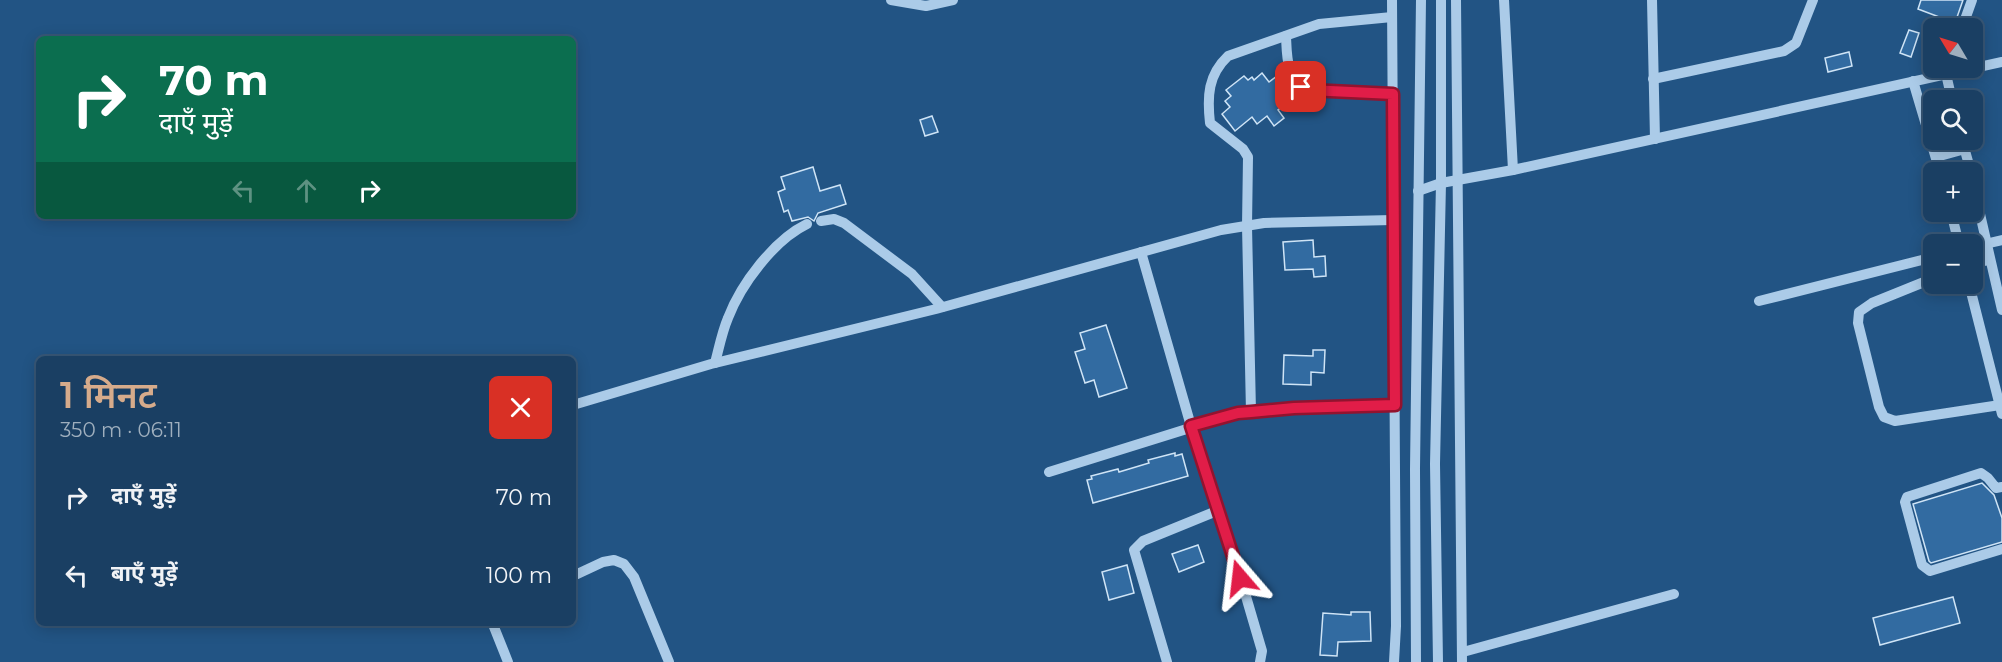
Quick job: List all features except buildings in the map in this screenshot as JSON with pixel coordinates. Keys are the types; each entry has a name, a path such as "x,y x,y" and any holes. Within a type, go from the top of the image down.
{"street":[{"path":"891,0 926,6 953,0"},
{"path":"1392,0 1394,662"},
{"path":"1416,662 1415,469 1421,0"},
{"path":"1438,662 1435,464 1441,183 1441,0"},
{"path":"1456,0 1462,657 1674,594"},
{"path":"1504,0 1513,170"},
{"path":"1652,0 1655,139"},
{"path":"1653,79 1784,51 1796,43 1813,0"},
{"path":"1966,18 1972,0"},
{"path":"1251,412 1246,226 1248,157 1243,149 1210,123 1208,102 1212,78 1218,66 1228,56 1319,24 1392,17"},
{"path":"1286,36 1287,62 1292,78 1301,87 1309,90 1393,94"},
{"path":"1983,65 2002,62"},
{"path":"1418,192 1441,183 1513,170 1923,78"},
{"path":"1913,81 1937,162"},
{"path":"1935,157 1951,150"},
{"path":"821,221 834,219 844,224 912,274 942,307"},
{"path":"576,404 715,363 942,307 1221,230 1264,223 1393,220"},
{"path":"1981,222 2002,310"},
{"path":"715,363 728,318 753,273 779,243 796,229 807,224"},
{"path":"1983,245 2002,240"},
{"path":"1141,252 1191,426 1262,651 1260,662"},
{"path":"1759,301 1923,260"},
{"path":"1983,261 1989,260"},
{"path":"1923,282 1872,303 1859,312 1858,323 1879,407 1884,417 1895,421 2001,409 1972,294"},
{"path":"1049,472 1238,413 1294,408 1395,405"},
{"path":"2002,487 1996,488 1981,473 1907,497 1905,502 1922,565 1930,571 2002,549"},
{"path":"1167,662 1134,550 1143,541 1219,510"},
{"path":"576,575 603,562 614,560 624,564 634,577 665,661"},
{"path":"494,626 508,662"}],"route":[{"path":"1240,578 1191,426 1238,413 1294,408 1395,405 1393,94 1309,90 1301,87"}]}
